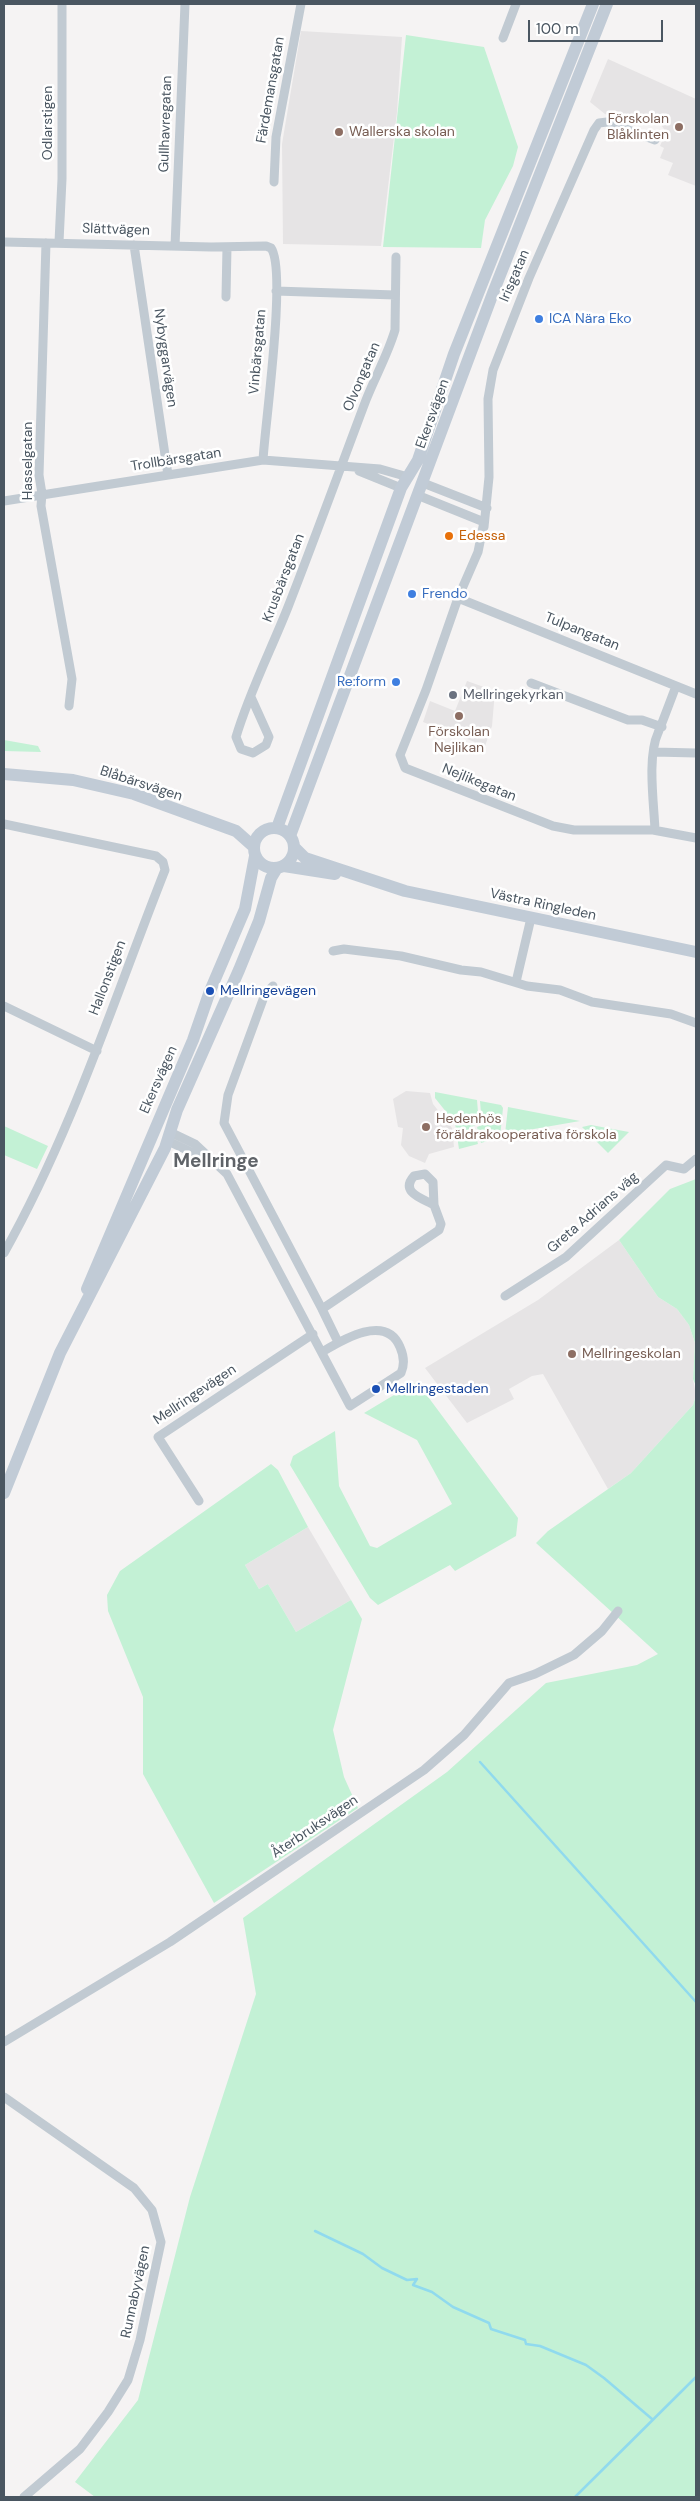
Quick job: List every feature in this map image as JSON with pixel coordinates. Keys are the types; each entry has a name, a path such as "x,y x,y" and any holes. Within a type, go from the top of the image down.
{"main road":[{"name":"Ekersvägen","path":"272,829 401,488 418,460 454,354 592,4"},
{"name":"Ekersvägen","path":"292,842 417,495 493,293 607,4"},
{"path":"408,477 422,483"},
{"path":"401,488 417,495"},
{"name":"Blåbärsvägen","path":"4,774 73,780 101,785 134,794 236,831 272,829"},
{"path":"272,829 292,842 293,856 280,867 266,868 254,852 257,836 272,829"},
{"name":"Blåbärsvägen","path":"236,831 254,852"},
{"name":"Västra Ringleden","path":"292,842 305,858 334,871 385,885 530,918 696,952"},
{"name":"Ekersvägen","path":"79,1312 93,1269 193,1040 210,991 245,909 254,852"},
{"name":"Ekersvägen","path":"4,1493 60,1353 79,1312 101,1275 130,1214 156,1169 187,1085 259,921 271,878 280,867"},
{"name":"Västra Ringleden","path":"280,867 334,871"},
{"path":"154,1129 169,1136"}],"street":[{"name":"Odlarstigen","path":"59,242 62,179 62,4"},
{"name":"Gullhavregatan","path":"175,246 185,4"},
{"name":"Färdemansgatan","path":"274,182 276,137 301,4"},
{"path":"503,38 516,4"},
{"name":"Irisgatan","path":"486,514 489,477 487,413 493,370 529,278 594,130 604,121 655,140"},
{"name":"Slättvägen","path":"4,242 227,247 266,246 271,248"},
{"name":"Hasselgatan","path":"46,243 40,475 41,506 72,679 68,706"},
{"name":"Nybyggarvägen","path":"134,245 168,475"},
{"path":"226,297 227,247"},
{"name":"Vinbärsgatan","path":"263,460 276,322 276,261 271,248"},
{"name":"Olvongatan","path":"341,468 369,392 395,330 396,257"},
{"path":"276,292 395,295"},
{"name":"Trollbärsgatan","path":"4,501 263,460 354,469 380,469 408,477"},
{"name":"Krusbärsgatan","path":"251,697 269,737 266,745 253,753 241,749 236,738 251,697 341,468"},
{"name":"Trollbärsgatan","path":"354,469 401,488"},
{"path":"422,483 486,514"},
{"path":"417,495 486,514"},
{"name":"Nejlikegatan","path":"486,514 482,540 458,598 426,690 400,754 405,768 553,826 574,830 655,830 696,838"},
{"name":"Tulpangatan","path":"458,598 696,694"},
{"path":"531,683 628,720 642,720 662,727"},
{"path":"655,830 652,777 654,752 657,734 662,727 676,686"},
{"path":"654,752 696,753"},
{"name":"Hallonstigen","path":"4,824 156,856 163,862 165,870 117,992 97,1051 60,1140 4,1253"},
{"path":"516,982 530,918"},
{"path":"333,951 344,948 401,956 461,970 481,972 527,986 560,990 607,1006 671,1014 696,1023"},
{"path":"273,986 265,994 228,1095 224,1123 338,1342"},
{"path":"4,1006 97,1051"},
{"path":"169,1136 195,1144 228,1174 350,1406 400,1372 404,1366 403,1353 398,1342 388,1334 360,1332 322,1352"},
{"name":"Greta Adrians väg","path":"505,1296 566,1257 666,1165 684,1169 696,1159"},
{"path":"322,1309 439,1230 441,1224 440,1216 434,1205"},
{"name":"Mellringevägen","path":"199,1502 158,1437 313,1334"},
{"name":"Återbruksvägen","path":"4,2042 170,1942 424,1770 464,1735 509,1683 535,1674 574,1654 602,1631 618,1611"},
{"name":"Runnabyvägen","path":"4,2096 134,2188 152,2210 161,2242 138,2347 124,2387 80,2449 24,2497"}],"shaded area":[{"name":"Wallerska skolan","path":"301,31 402,37 397,112 381,246 283,244 282,144"},
{"name":"Förskolan Blåklinten","path":"608,59 696,99 696,186 668,175 673,163 660,158 664,148 660,146 666,132 658,120 649,114 625,122 605,114 590,102"},
{"name":"Förskolan Nejlikan","path":"467,681 495,691 492,726 485,746 423,722 430,701 455,711"},
{"name":"Hedenhös föräldrakooperativa förskola","path":"406,1091 430,1093 433,1104 452,1128 454,1147 429,1154 425,1163 409,1156 401,1145 403,1128 398,1127 393,1099"},
{"name":"Mellringeskolan","path":"619,1240 658,1297 677,1309 689,1325 695,1343 693,1379 696,1395 693,1405 631,1473 608,1489 543,1374 532,1376 509,1389 514,1399 467,1423 425,1368 538,1300"},
{"path":"308,1527 351,1600 296,1632 268,1584 259,1589 245,1565"}],"green space":[{"path":"406,35 484,47 518,147 513,166 485,220 481,248 383,247"},
{"path":"4,740 38,746 41,752 4,751"},
{"path":"435,1092 477,1100 479,1124 473,1126 478,1144 459,1149 455,1123 435,1098"},
{"path":"480,1101 501,1105 503,1108 500,1137 481,1143 477,1127 482,1125"},
{"path":"508,1107 580,1121 505,1134"},
{"path":"591,1125 629,1132 608,1153 582,1127"},
{"path":"4,1126 48,1146 37,1169 4,1155"},
{"path":"696,1179 696,1386 693,1379 695,1343 689,1325 677,1309 658,1297 619,1240 670,1189"},
{"path":"414,1383 420,1386 518,1518 516,1536 455,1571 450,1565 378,1605 370,1598 290,1465 293,1456 335,1431 339,1486 370,1546 377,1548 452,1504 417,1440 364,1413"},
{"path":"696,1395 696,2497 95,2497 75,2482 138,2400 190,2197 256,1994 243,1918 447,1772 546,1683 637,1665 658,1654 536,1543 548,1531 631,1473 693,1405"},
{"path":"271,1464 278,1470 308,1527 245,1565 259,1589 268,1584 296,1632 351,1600 362,1619 333,1730 344,1777 358,1808 214,1903 143,1774 143,1697 108,1611 107,1595 120,1571"}],"waterway":[{"path":"480,1762 696,2002"},
{"path":"315,2231 363,2254 382,2268 407,2280 417,2279 413,2285 432,2292 453,2307 489,2323 491,2329 525,2340 526,2344 540,2346 586,2365 652,2419"},
{"path":"575,2497 696,2377"}],"place":[{"name":"Förskolan Blåklinten","path":"679,127"},
{"name":"Wallerska skolan","path":"339,132"},
{"name":"ICA Nära Eko","path":"539,319"},
{"name":"Edessa","path":"449,536"},
{"name":"Frendo","path":"412,594"},
{"name":"Re:form","path":"396,682"},
{"name":"Mellringekyrkan","path":"453,695"},
{"name":"Förskolan Nejlikan","path":"459,716"},
{"name":"Mellringevägen","path":"210,991"},
{"name":"Hedenhös föräldrakooperativa förskola","path":"426,1127"},
{"name":"Mellringeskolan","path":"572,1354"},
{"name":"Mellringestaden","path":"376,1389"}],"district":[{"name":"Mellringe","path":"216,1162"}]}
